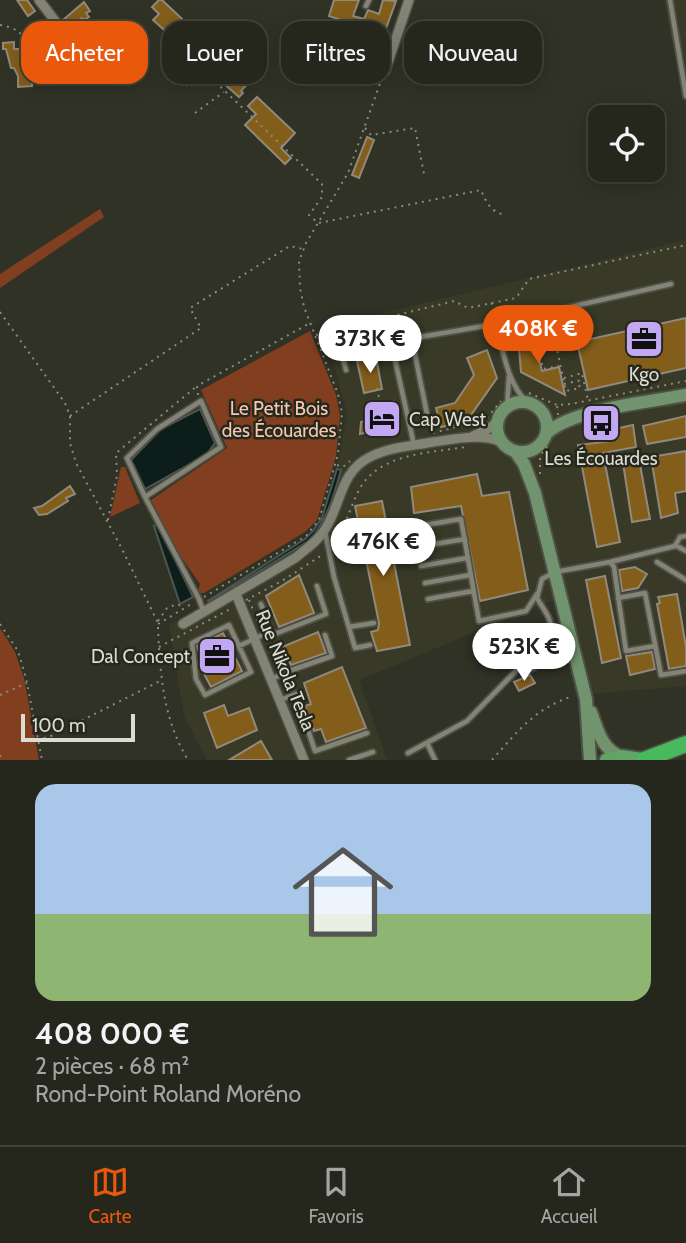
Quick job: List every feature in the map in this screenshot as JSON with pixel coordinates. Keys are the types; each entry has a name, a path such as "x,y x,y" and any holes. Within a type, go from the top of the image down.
{"highway":[{"path":"643,760 686,744"}],"main road":[{"path":"516,451 527,452 537,447 564,422 585,415 686,395"},
{"path":"550,435 543,413 536,406 523,398 517,402 508,401 498,421 499,436 502,442 516,451 535,493 585,696 590,760"},
{"path":"543,413 585,415"},
{"path":"535,493 537,447"},
{"path":"585,696 606,746 615,758 643,760"}],"street":[{"path":"39,0 55,21"},
{"path":"390,53 408,0"},
{"path":"470,441 498,421"},
{"path":"183,624 295,558 312,545 325,530 345,482 358,464 414,441 493,439 502,442"},
{"name":"Rue Nikola Tesla","path":"236,594 304,760"}],"lane":[{"path":"366,6 369,0"},
{"path":"670,0 686,96"},
{"path":"346,370 341,352 496,324 671,284"},
{"path":"496,324 509,372 523,398"},
{"path":"412,340 429,424"},
{"path":"391,342 414,441"},
{"path":"508,401 509,372"},
{"path":"145,497 221,447 201,401 157,429 127,458 145,497 202,598 203,610"},
{"path":"413,527 461,519 479,621 526,611 537,594 542,579 555,572 663,549 676,545 680,537 686,536"},
{"path":"325,530 340,604 355,648 370,645"},
{"path":"417,547 465,539"},
{"path":"676,545 686,551"},
{"path":"421,566 467,558"},
{"path":"610,562 614,567 626,651 655,646"},
{"path":"657,562 686,580"},
{"path":"425,583 470,575"},
{"path":"261,604 272,635 326,614 317,586"},
{"path":"428,599 474,591"},
{"path":"618,597 645,593 661,676 686,671"},
{"path":"408,753 467,721 539,647 551,632 548,615 539,603 537,594"},
{"path":"349,627 374,623"},
{"path":"229,625 239,646 251,672 205,695 196,680 192,643 229,625"},
{"path":"239,646 271,631"},
{"path":"271,679 332,656 325,635"},
{"path":"518,668 527,671 534,668 539,647"},
{"path":"518,668 516,659 520,652 539,647"},
{"path":"277,652 286,673"},
{"path":"280,700 296,694 315,751 367,733"},
{"path":"427,743 435,760"},
{"path":"348,760 373,752"}],"path":[{"path":"0,25 21,32"},
{"path":"186,86 202,69 322,184 322,197 309,215 318,223"},
{"path":"158,624 306,536 319,520 335,464 342,414 338,394 304,307 299,261 348,173 379,84"},
{"path":"195,113 225,91"},
{"path":"364,128 371,135 415,128 424,174"},
{"path":"318,223 481,190 487,205 499,214 506,215"},
{"path":"316,335 454,300 468,308 516,298 529,279 686,245"},
{"path":"70,416 201,328 190,308 290,246 304,249"},
{"path":"491,303 498,310 505,309 509,321"},
{"path":"0,312 65,403 70,416 70,443 76,463 158,624"},
{"path":"549,312 566,391 580,388 578,382"},
{"path":"531,316 543,369 560,366"},
{"path":"107,521 117,475 116,453 197,386 311,323"},
{"path":"535,335 553,332"},
{"path":"563,379 582,373 588,401"},
{"path":"564,384 583,380"},
{"path":"197,386 198,402"},
{"path":"377,388 380,403"},
{"path":"523,398 536,395 557,405"},
{"path":"364,411 363,406 403,399"},
{"path":"414,441 484,420 499,402 508,401"},
{"path":"540,480 537,462 550,435"},
{"path":"159,647 282,581 322,555 337,538 364,481 378,470 406,455 470,441"},
{"path":"335,464 343,467 350,460"},
{"path":"184,608 177,604 167,608 158,624 161,681 171,727 188,760"},
{"path":"0,624 18,651 42,760"},
{"path":"37,740 49,737 161,681"},
{"path":"0,695 27,683"},
{"path":"492,760 526,723 551,703 585,696"},
{"path":"0,755 1,760"}],"shaded area":[{"path":"664,0 686,0 686,111"},
{"path":"686,240 686,686 576,695 553,600 359,680 387,760 207,760 184,716 169,625 309,551 323,537 323,519 347,414 336,372 317,329"}],"green space":[{"path":"100,209 104,217 0,288 0,274"},
{"name":"Le Petit Bois des Écouardes","path":"310,331 336,395 340,415 336,456 317,520 305,532 204,593 197,593 200,584 179,554 151,500 227,448 201,390"},
{"path":"121,467 125,467 140,503 110,517"},
{"path":"0,628 15,652 24,678 39,760 0,760"}],"water":[{"path":"200,409 215,443 206,455 145,489 131,460 161,429"},
{"path":"337,469 341,470 329,507 310,540 209,602 313,531 322,518"},
{"path":"158,524 193,597 180,604 154,526"},
{"path":"532,625 534,637 510,641 502,652 494,648 502,630"}],"building":[{"path":"17,0 27,0 35,11 28,16"},
{"path":"162,0 184,21 162,21 162,28 153,20 159,14 152,7"},
{"path":"334,0 359,0 353,16 364,19 368,10 379,14 383,0 396,1 389,21 341,21 329,16"},
{"path":"84,2 90,11 86,13 89,17 84,20 63,20"},
{"path":"14,42 14,49 20,49 21,84 32,86 18,87 18,76 14,68 11,68 3,43"},
{"path":"224,84 247,84 239,97"},
{"path":"257,97 295,133 281,148 291,158 285,164 245,125 256,114 248,106"},
{"path":"367,137 374,140 359,178 352,175"},
{"path":"686,318 686,368 588,390 577,342"},
{"path":"533,334 542,371 559,367 565,395 521,372 518,337"},
{"path":"487,350 497,378 466,422 441,427 436,408 455,403 474,375 467,358"},
{"name":"Cap West","path":"376,357 382,389 364,393 357,361"},
{"name":"Cap West","path":"396,406 399,424 360,434 361,422 365,421 364,412"},
{"path":"686,416 686,437 647,444 643,426"},
{"path":"633,425 636,447 603,453 620,542 597,547 578,445 612,441 610,430"},
{"path":"686,451 686,491 675,493 678,513 661,518 651,457"},
{"path":"639,459 650,519 632,522 623,463"},
{"path":"477,474 482,496 509,492 528,590 480,601 461,506 414,513 411,487"},
{"path":"70,486 75,494 66,498 68,501 47,514 39,515 34,508 42,506"},
{"path":"382,501 410,645 377,651 371,632 378,630 379,623 355,506"},
{"path":"635,567 647,574 638,588 622,591 619,570"},
{"path":"299,575 314,613 279,627 266,596"},
{"path":"605,576 621,658 602,663 586,580"},
{"path":"677,594 686,647 686,666 669,669 657,604 660,603 658,597"},
{"path":"318,632 326,653 291,665 282,647"},
{"name":"Dal Concept","path":"223,633 242,671 211,687 202,670 204,667 197,646"},
{"path":"652,652 655,669 630,675 626,656"},
{"path":"342,667 366,728 326,742 321,729 314,731 311,723 305,706 311,704 304,683"},
{"path":"530,675 535,683 519,691 514,682"},
{"path":"224,705 228,716 249,708 257,730 217,748 204,713"},
{"path":"261,741 272,760 229,760"}],"place":[{"name":"Kgo","path":"644,339"},
{"name":"Cap West","path":"382,419"},
{"name":"Les Écouardes","path":"601,423"},
{"name":"Dal Concept","path":"217,656"}]}
